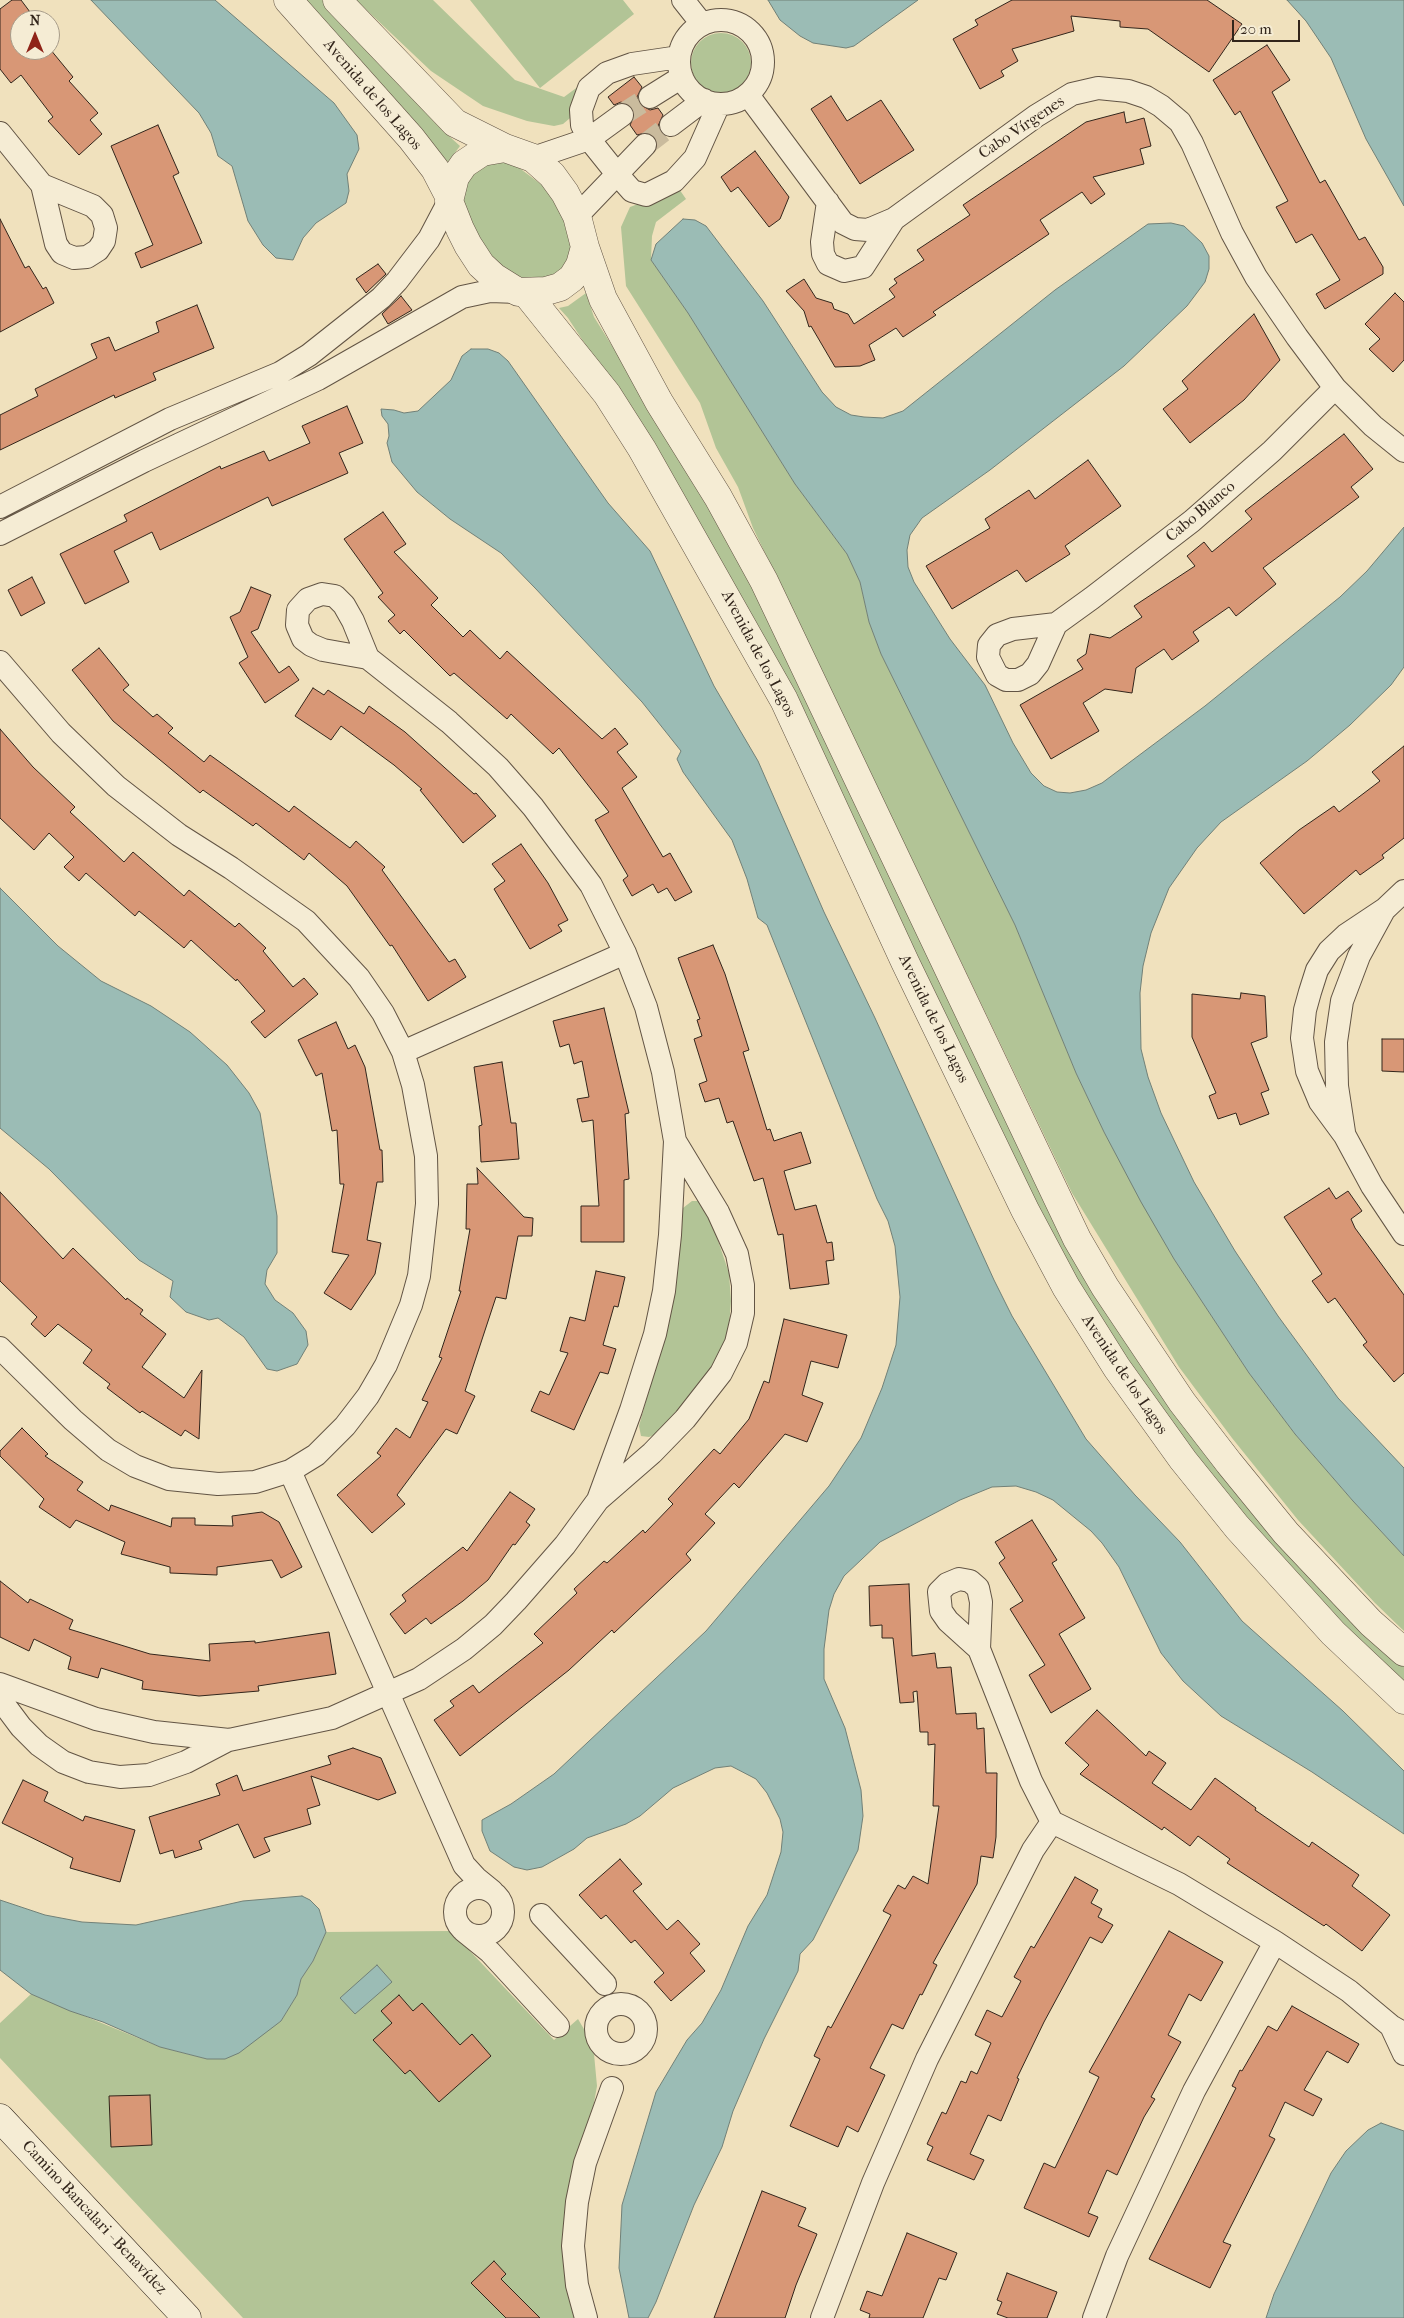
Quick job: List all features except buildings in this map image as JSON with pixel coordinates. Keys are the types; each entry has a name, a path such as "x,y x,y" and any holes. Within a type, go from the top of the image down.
{"street":[{"name":"Avenida de los Lagos","path":"288,0 411,138 434,169 449,198"},
{"path":"0,534 144,460 318,379 462,298 490,292 522,293 560,287 572,278 580,265 585,247 577,216 565,193 552,176 533,158 505,148 455,123 337,0"},
{"path":"683,0 702,24"},
{"path":"671,125 711,102 739,100 748,95 757,85 762,72 763,58 760,45 753,34 742,25 729,20 715,20 702,24 691,32 683,44 680,67 694,94 711,102"},
{"path":"680,67 632,64 608,73 589,88 581,110 582,125 589,139 632,191 646,195 674,181 695,158 711,102"},
{"path":"650,97 680,67"},
{"name":"Cabo Vírgenes","path":"748,95 843,223 856,229 868,230 894,219 1036,116 1072,94 1098,88 1128,91 1146,97 1162,106 1180,122 1192,143 1232,233 1256,277 1335,388 1373,426 1404,451"},
{"path":"533,158 589,139 622,115"},
{"path":"0,133 42,185"},
{"path":"577,216 645,145"},
{"path":"0,507 170,419 280,373 309,355 381,298 397,281 429,240 449,198 455,177 464,164 482,152 505,148"},
{"path":"449,198 468,245 481,265 494,277 522,293"},
{"path":"828,202 822,242 823,254 828,264 844,271 863,267 894,219"},
{"name":"Avenida de los Lagos","path":"585,247 603,298 659,402 718,497 764,581 1076,1239 1182,1402 1229,1463 1286,1533 1371,1623 1404,1652"},
{"name":"Avenida de los Lagos","path":"522,293 606,394 637,442 688,527 784,700 914,980 1025,1210 1066,1286 1117,1368 1182,1460 1237,1527 1333,1632 1404,1700"},
{"name":"Cabo Blanco","path":"1056,624 1192,521 1272,451 1335,388"},
{"path":"368,658 449,722 498,766 556,837 591,885 625,953 646,1007 663,1072 675,1141 670,1235 664,1291 655,1334 631,1410 598,1500"},
{"path":"0,662 61,733 116,786 172,830 232,868 306,921 359,978 383,1013 403,1052 415,1093 426,1156 427,1204 423,1249 411,1305 386,1365 368,1396 345,1426 316,1455 290,1471 255,1482 218,1484 168,1479 135,1466 108,1450 73,1420 0,1348"},
{"path":"1404,892 1385,909 1346,935 1329,951 1317,970 1305,1010 1302,1038 1308,1071 1320,1102 1345,1136 1372,1186 1404,1234"},
{"path":"1345,1136 1337,1086 1336,1042 1342,1001 1359,956 1385,909"},
{"path":"403,1052 625,953"},
{"path":"0,1699 21,1727 39,1745 63,1762 88,1772 120,1776 149,1775 186,1762 229,1740 332,1718 388,1695 419,1679 464,1649 493,1625 565,1545 598,1500 652,1453 697,1404 721,1372 736,1343 743,1313 743,1285 737,1254 718,1212 675,1141"},
{"path":"290,1471 464,1865 492,1891 502,1904 502,1920 490,1942"},
{"path":"979,1649 1031,1781 1052,1822 1178,1884 1275,1942 1349,1991 1397,2029 1404,2054"},
{"path":"0,1684 96,1719 154,1732 229,1740"},
{"path":"822,2318 874,2183 927,2059 1033,1850 1052,1822"},
{"path":"460,1856 461,1873 455,1918 464,1931 490,1942 558,2026"},
{"path":"456,1903 459,1897 471,1888 486,1888 492,1891"},
{"path":"541,1915 605,1984 624,1996 637,2009 646,2022 646,2038 618,2075 612,2088 586,2163 577,2202 573,2246 577,2284 586,2318"},
{"path":"1094,2318 1117,2256 1194,2091 1275,1942"},
{"path":"604,2012 608,1992 605,1984"},
{"path":"612,2088 608,2062 596,2032 596,2025 609,2007 623,2004 637,2009"},
{"path":"602,2047 615,2054 622,2055 636,2050 642,2045"},
{"name":"Camino Bancalari - Benavídez","path":"0,2118 187,2318"}],"green space":[{"path":"303,0 322,0 438,126 460,146 448,162"},
{"path":"356,0 433,0 515,80 564,97 579,86 576,113 563,124 554,126 527,121 483,106 431,71"},
{"path":"470,0 623,0 634,14 540,88"},
{"path":"715,33 727,33 738,38 746,46 751,57 749,75 738,88 727,93 715,93 704,88 696,80 691,69 691,57 696,46 704,38"},
{"path":"506,161 518,167 542,185 555,200 572,239 567,269 533,285 506,271 481,247 463,204 465,181 487,163"},
{"path":"677,186 686,199 656,222 652,236 651,260 688,313 795,484 847,554 860,582 869,622 881,654 1015,925 1076,1073 1104,1132 1174,1259 1249,1373 1295,1434 1404,1556 1404,1631 1375,1603 1298,1520 1232,1438 1179,1367 1072,1193 753,528 738,487 716,448 700,403 626,286 621,227 630,207"},
{"path":"586,293 594,317 666,432 760,597 1046,1200 1344,1611 1404,1666 1404,1684 1336,1621 1262,1540 1174,1429 1128,1364 1079,1285 1036,1205 648,440 568,318 559,308 568,306"},
{"path":"692,1201 701,1201 708,1211 729,1273 731,1301 729,1327 722,1353 662,1432 649,1437 641,1436 639,1426 670,1316 683,1208"},
{"path":"451,1931 554,2040 578,2019 588,2036 594,2054 597,2086 592,2114 578,2318 243,2318 0,2058 0,2023 31,1994 160,2047 207,2059 225,2059 281,2021 297,1995 301,1979 313,1961 326,1932"}],"water":[{"path":"91,0 215,0 334,103 357,135 359,149 347,174 349,191 346,203 316,223 303,238 293,260 276,258 263,245 248,221 232,166 218,156 211,133 199,113"},
{"path":"768,0 918,0 854,46 846,48 813,43 800,36 780,20"},
{"path":"1287,0 1404,0 1404,206 1366,139 1331,58 1306,21"},
{"path":"683,219 695,220 706,226 763,301 822,392 836,407 851,415 883,418 903,411 1055,290 1148,224 1171,223 1184,226 1202,243 1209,256 1209,269 1205,282 1187,306 1124,366 990,470 922,518 910,535 907,550 908,567 914,582 950,639 985,685 1013,743 1031,773 1044,786 1057,792 1070,793 1086,790 1102,783 1205,706 1340,597 1367,571 1404,527 1404,667 1391,685 1350,725 1307,761 1221,822 1197,848 1169,888 1151,933 1143,966 1140,993 1141,1049 1148,1077 1161,1113 1194,1182 1235,1251 1278,1316 1338,1398 1404,1468 1404,1556 1295,1434 1249,1373 1174,1259 1141,1202 1104,1132 1076,1073 1015,925 881,654 869,622 860,582 847,554 795,484 688,313 651,260 656,244"},
{"path":"471,349 488,349 499,353 508,361 608,503 650,551 714,686 758,761 824,912 875,1018 994,1280 1012,1316 1086,1439 1135,1495 1180,1542 1242,1621 1343,1711 1404,1771 1404,1834 1312,1772 1221,1716 1183,1681 1161,1653 1119,1567 1102,1543 1091,1531 1053,1500 1036,1492 1016,1486 992,1487 960,1500 880,1542 844,1576 834,1594 829,1610 824,1649 824,1679 845,1728 861,1790 863,1816 858,1850 813,1940 800,1954 798,1971 764,2039 733,2111 722,2147 694,2205 648,2318 629,2318 619,2268 622,2205 656,2092 687,2040 702,2023 721,1990 748,1926 767,1895 781,1852 783,1832 780,1819 767,1793 756,1779 731,1766 715,1768 673,1788 640,1816 626,1824 587,1838 574,1849 542,1867 527,1870 514,1867 490,1851 482,1831 482,1820 511,1804 554,1774 706,1631 829,1486 861,1438 882,1388 896,1345 900,1297 895,1246 888,1221 877,1199 767,925 758,918 747,879 732,840 683,772 677,759 681,751 642,702 501,553 450,519 417,492 392,462 387,443 389,436 388,424 382,416 381,409 404,413 418,411 451,380 462,356"},
{"path":"0,888 58,946 101,981 151,1006 190,1032 227,1065 249,1093 260,1113 277,1216 277,1253 267,1270 265,1284 275,1300 293,1313 306,1331 308,1345 297,1364 277,1371 267,1369 244,1337 218,1318 209,1320 186,1312 170,1297 173,1281 139,1260 49,1169 0,1128"},
{"path":"302,1896 310,1900 319,1909 326,1932 313,1961 301,1979 297,1995 281,2021 239,2053 225,2059 207,2059 160,2047 31,1994 0,1970 0,1900 45,1915 82,1922 136,1925 243,1901"},
{"path":"377,1965 392,1982 355,2014 340,1998"},
{"path":"1381,2123 1404,2131 1404,2318 1266,2318 1274,2294 1331,2173 1346,2151 1368,2130"}],"tunnel":[{"path":"622,115 650,97"},
{"path":"645,145 671,125"}]}
